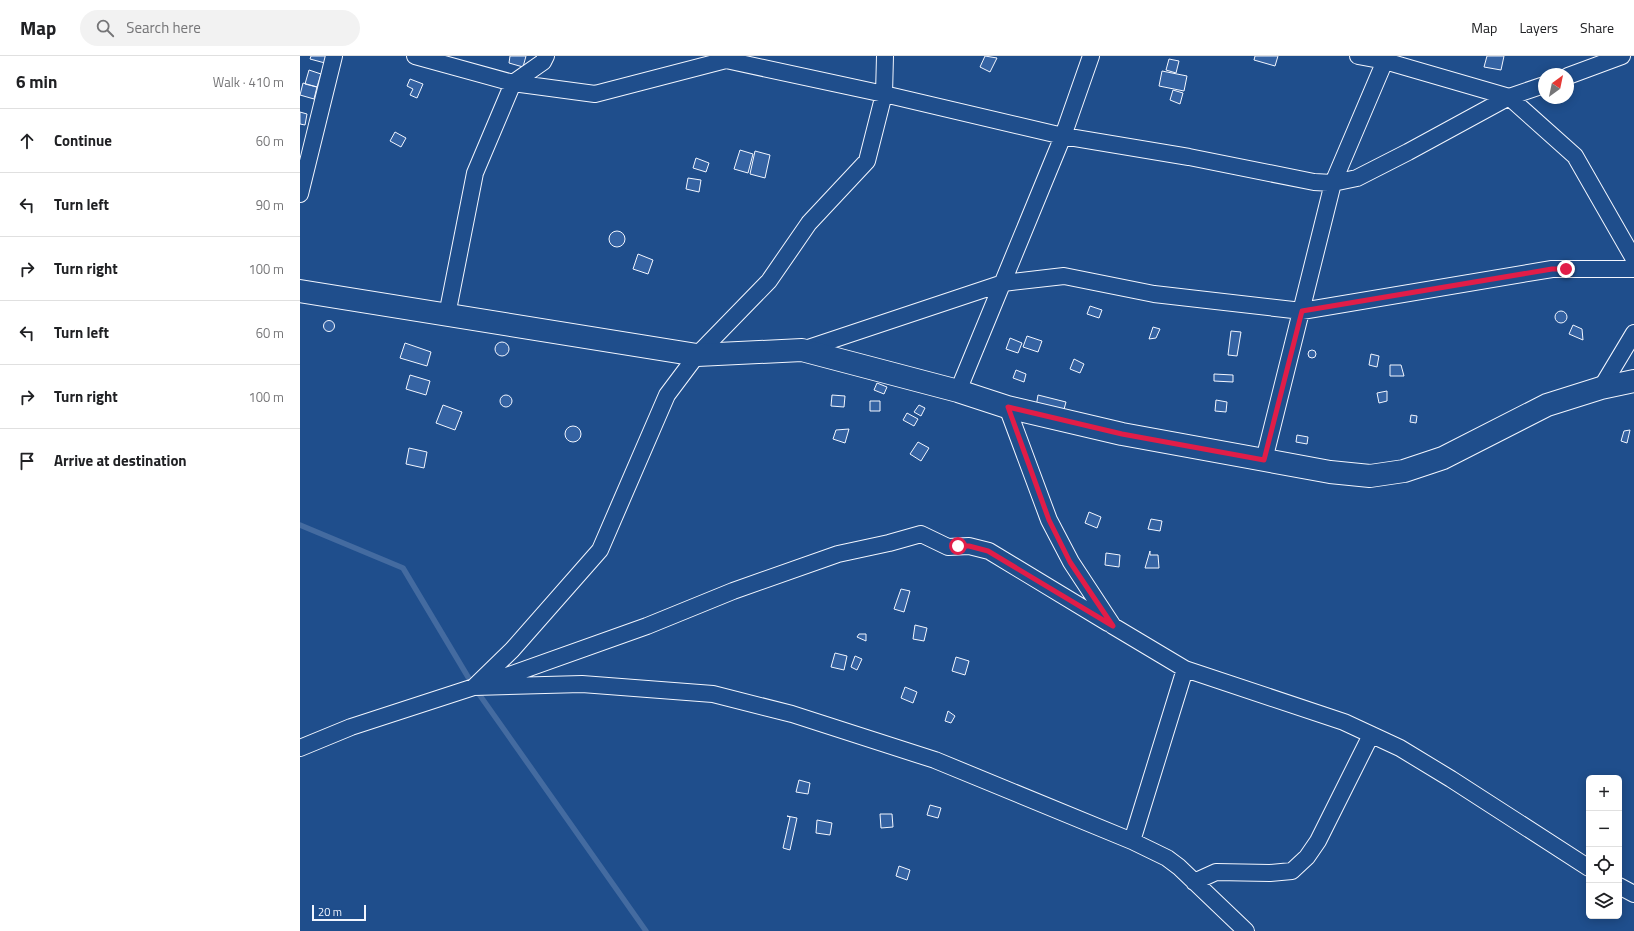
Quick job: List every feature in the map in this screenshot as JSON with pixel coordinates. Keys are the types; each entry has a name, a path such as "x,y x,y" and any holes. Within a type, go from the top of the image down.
{"main road":[{"path":"300,291 697,355 802,350 958,391 1008,407 1122,434 1330,472 1370,476 1404,471 1442,458 1547,405 1601,388 1634,382"}],"street":[{"path":"300,194 334,56"},
{"path":"415,56 513,83 595,94 726,60 884,94 1063,136 1189,157 1314,182 1334,183 1357,178 1509,97 1538,87"},
{"path":"447,315 475,173 513,83 543,62 546,56"},
{"path":"474,687 512,650 600,550 667,395 697,355 769,281 809,223 867,161 884,94 885,56"},
{"path":"958,391 1063,136 1091,56"},
{"path":"1358,56 1386,59 1509,97 1575,156 1634,259"},
{"path":"1574,74 1622,56"},
{"path":"1264,460 1334,183 1386,59"},
{"path":"802,350 1002,283 1064,276 1154,294 1302,311 1552,269 1634,269"},
{"path":"1601,388 1634,333"},
{"path":"1008,407 1049,520 1070,562 1113,626"},
{"path":"300,748 351,727 474,687 647,626 733,591 838,554 889,543 921,534 948,547 969,546 988,551 1185,669 1344,722 1400,748 1586,866"},
{"path":"1132,841 1185,669"},
{"path":"474,687 582,684 713,694 792,714 934,760 1132,841 1167,858 1246,931"},
{"path":"1194,882 1216,872 1270,873 1292,871 1307,857 1318,841 1371,735"},
{"path":"1622,888 1634,894"}],"building":[{"path":"311,56 326,56 325,63 310,59"},
{"path":"510,56 526,56 523,67 509,63"},
{"path":"985,56 997,58 990,72 980,67"},
{"path":"1255,56 1278,56 1275,66 1254,60"},
{"path":"1487,56 1504,56 1501,70 1484,67"},
{"path":"1169,59 1179,61 1176,73 1166,70"},
{"path":"309,70 321,74 317,87 305,84"},
{"path":"1162,71 1187,76 1184,91 1159,86"},
{"path":"410,79 423,84 417,98 410,95 413,89 407,86"},
{"path":"303,83 317,87 314,99 300,95"},
{"path":"1173,90 1183,93 1180,104 1170,100"},
{"path":"300,112 307,114 305,125 300,124"},
{"path":"395,132 406,138 401,147 390,141"},
{"path":"740,150 753,154 748,173 734,169"},
{"path":"755,151 770,155 765,178 750,174"},
{"path":"696,158 709,163 706,172 693,168"},
{"path":"688,178 701,180 699,192 686,189"},
{"path":"614,231 620,231 625,236 623,245 620,247 614,247 609,242 609,236"},
{"path":"638,254 653,260 648,274 633,269"},
{"path":"1090,306 1102,310 1099,318 1087,314"},
{"path":"1559,311 1563,311 1567,317 1563,323 1559,323 1555,319 1555,315"},
{"path":"329,320 333,322 335,326 333,330 329,332 325,330 323,326 325,322"},
{"path":"1573,325 1582,329 1583,340 1569,334"},
{"path":"1153,327 1160,329 1156,338 1149,339"},
{"path":"1231,331 1241,332 1237,356 1228,355"},
{"path":"1027,336 1042,341 1038,352 1023,347"},
{"path":"1010,338 1022,343 1018,353 1006,349"},
{"path":"499,342 505,342 509,346 509,352 505,356 499,356 495,352 495,346"},
{"path":"405,343 431,352 427,366 400,358"},
{"path":"1312,350 1315,351 1315,357 1312,358 1309,357 1308,354 1309,351"},
{"path":"1371,354 1379,356 1377,367 1369,365"},
{"path":"1074,359 1084,364 1080,373 1070,369"},
{"path":"1390,365 1401,365 1404,376 1390,376"},
{"path":"1016,370 1026,374 1024,382 1013,378"},
{"path":"1214,374 1233,375 1233,382 1214,381"},
{"path":"410,375 430,381 426,395 406,389"},
{"path":"877,383 887,387 884,394 874,390"},
{"path":"1387,391 1387,401 1379,403 1377,393"},
{"path":"504,395 508,395 512,401 508,407 504,407 500,403 500,399"},
{"path":"832,395 845,396 844,407 831,406"},
{"path":"1038,395 1066,402 1063,413 1036,407"},
{"path":"1216,400 1227,402 1226,412 1215,411"},
{"path":"870,401 880,401 880,411 870,411"},
{"path":"443,405 462,412 455,430 436,423"},
{"path":"919,405 925,408 921,416 914,412"},
{"path":"907,413 918,419 914,426 903,420"},
{"path":"1411,415 1417,416 1416,423 1410,422"},
{"path":"570,426 576,426 581,431 579,440 576,442 570,442 565,437 565,431"},
{"path":"849,429 845,443 833,439 836,430"},
{"path":"1630,430 1627,443 1621,441 1624,431"},
{"path":"1297,435 1308,437 1307,444 1296,442"},
{"path":"918,442 929,448 921,461 910,454"},
{"path":"409,448 427,452 424,468 406,464"},
{"path":"1089,512 1101,517 1097,528 1085,523"},
{"path":"1151,519 1162,521 1160,531 1148,529"},
{"path":"1150,551 1150,555 1158,555 1159,568 1145,568"},
{"path":"1106,553 1120,555 1119,567 1105,565"},
{"path":"901,589 910,591 904,612 894,609"},
{"path":"915,625 927,628 924,641 913,639"},
{"path":"859,634 866,634 866,641 857,637"},
{"path":"835,653 847,656 844,670 831,667"},
{"path":"855,656 862,659 857,670 851,667"},
{"path":"956,657 969,661 965,675 952,671"},
{"path":"905,687 917,692 913,703 901,698"},
{"path":"948,711 955,716 951,723 945,721"},
{"path":"799,780 810,783 808,794 796,792"},
{"path":"930,805 941,808 938,818 927,815"},
{"path":"880,814 892,814 893,827 881,828"},
{"path":"787,816 797,818 790,850 783,848 790,817"},
{"path":"817,820 832,823 830,835 816,833"},
{"path":"899,866 910,870 907,880 896,876"}],"waterway":[{"path":"300,525 403,568 474,687 646,931"}],"route":[{"path":"958,546 969,546 988,551 1113,626 1070,562 1049,520 1008,407 1122,434 1264,460 1302,311 1552,269 1566,269"}]}
